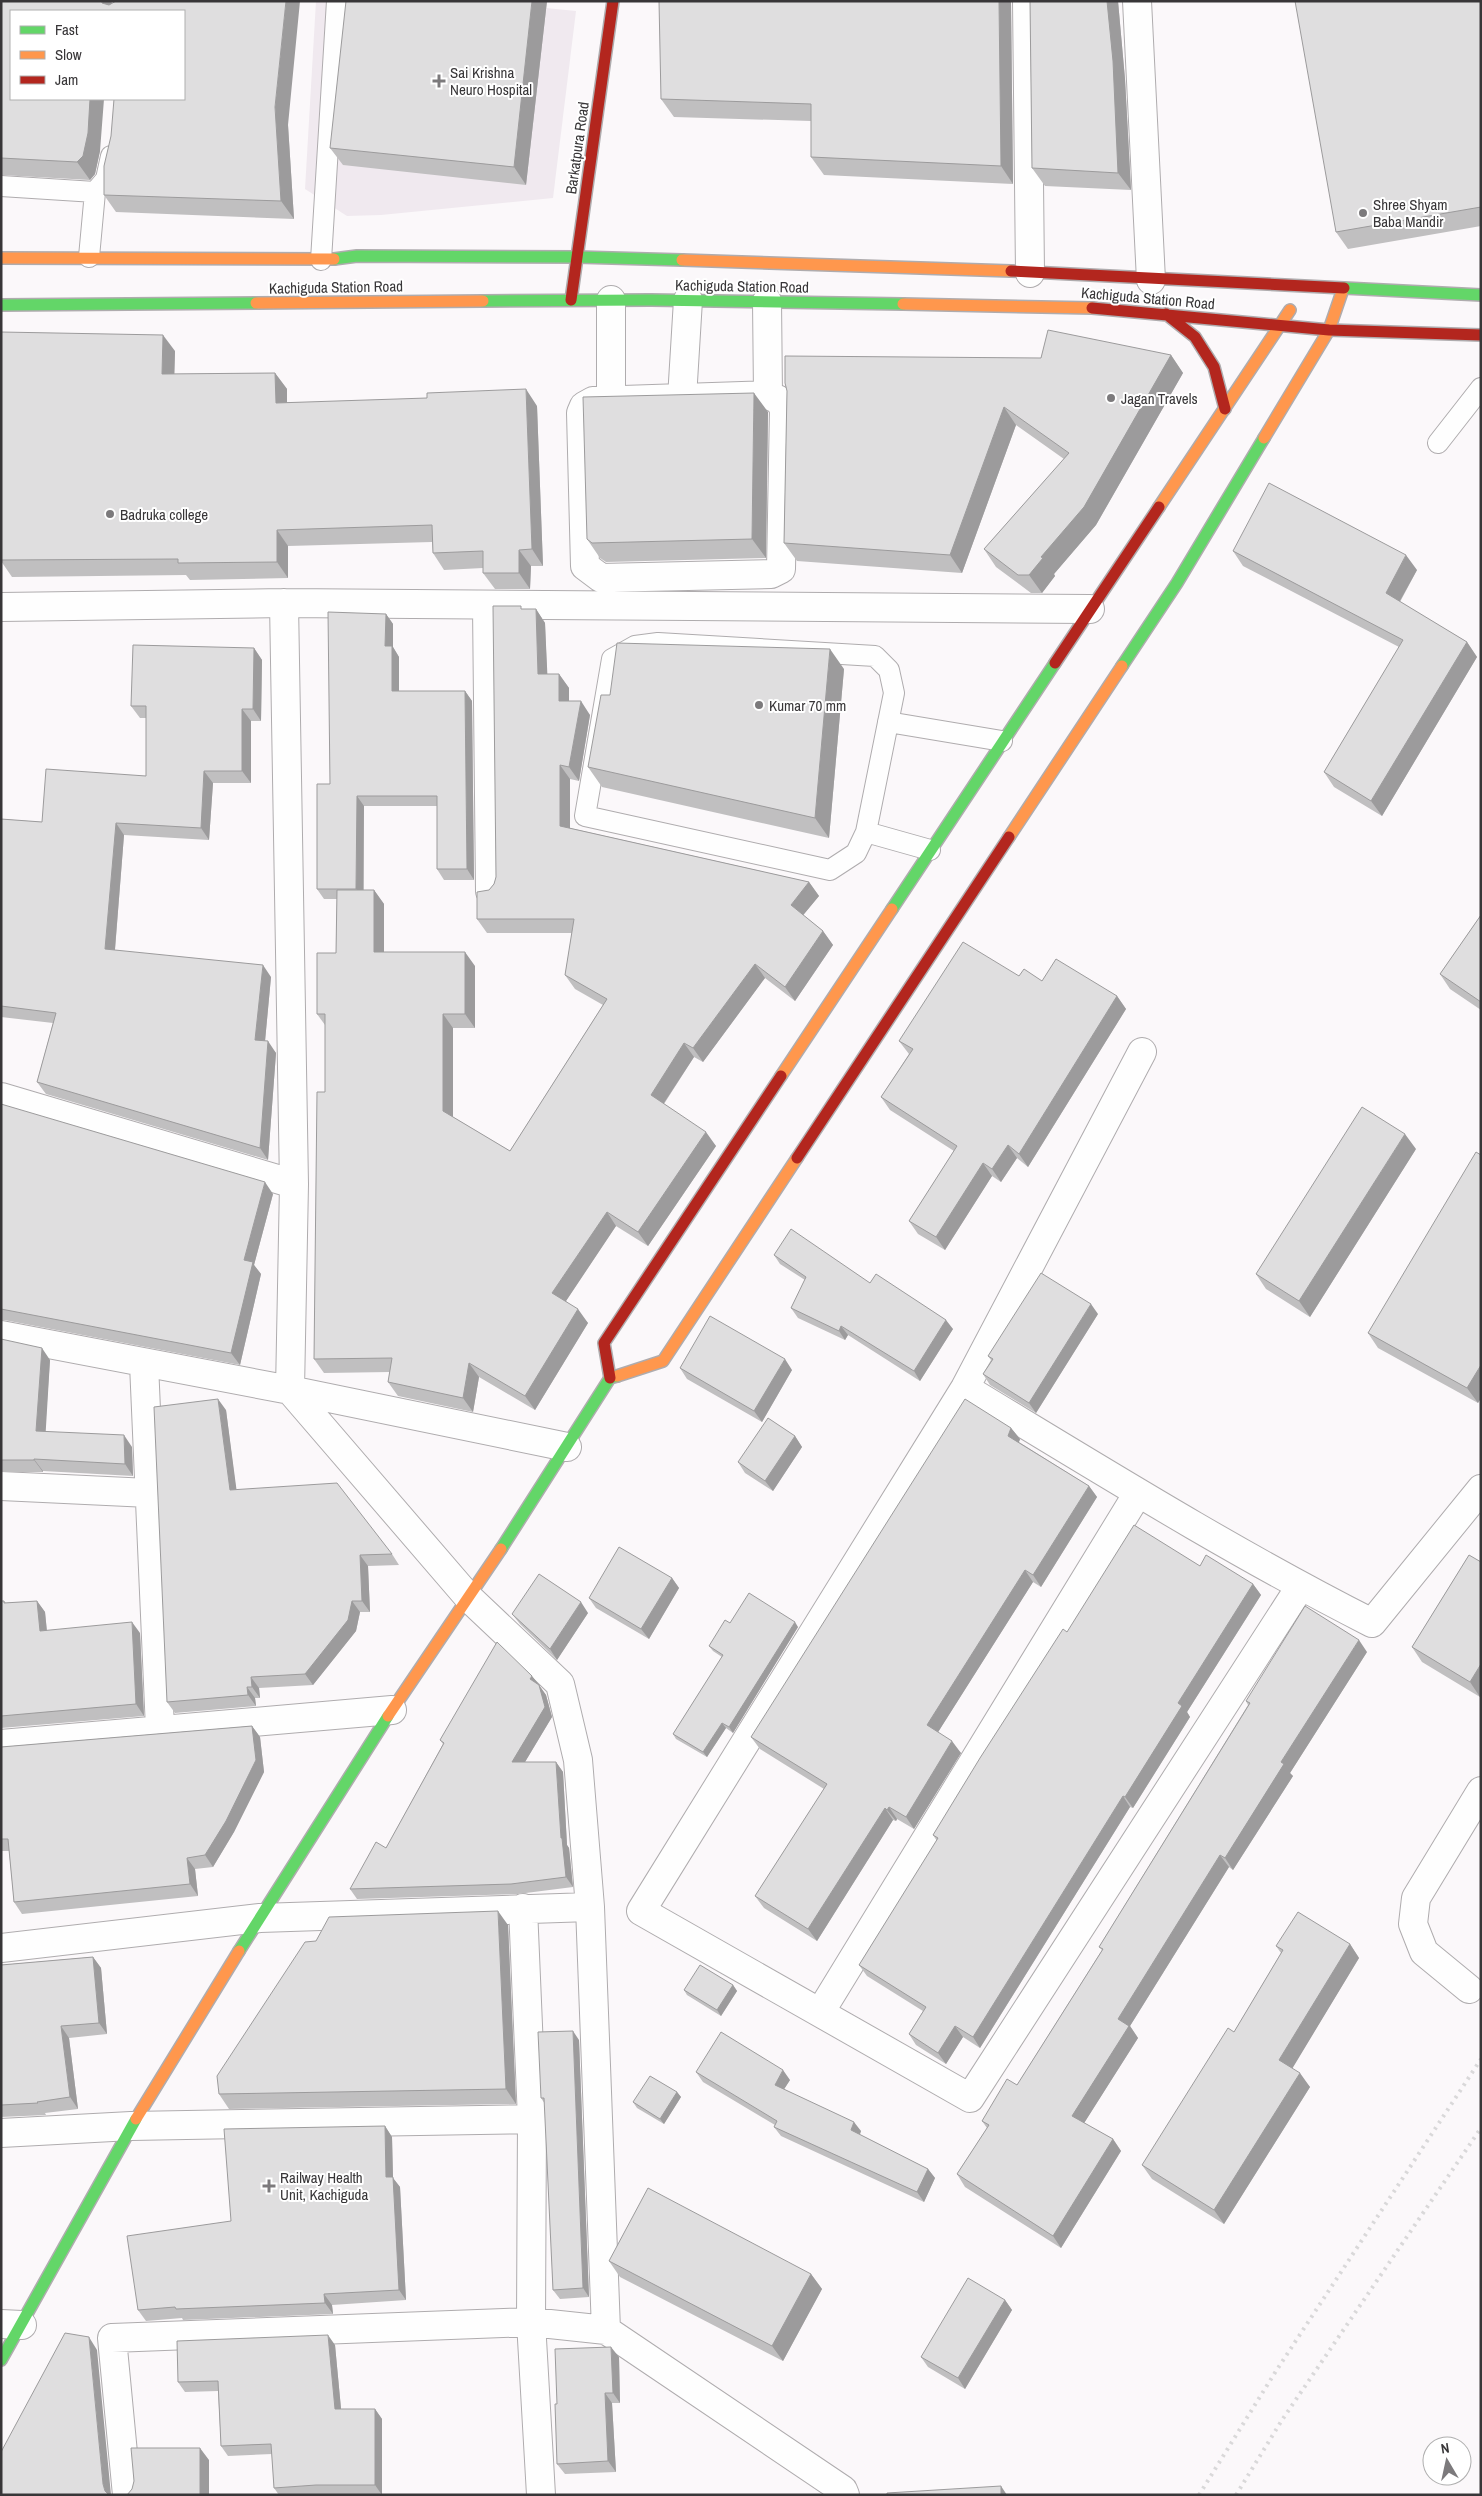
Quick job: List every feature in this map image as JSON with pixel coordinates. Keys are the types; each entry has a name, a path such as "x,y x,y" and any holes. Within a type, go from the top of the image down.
{"main road":[{"name":"Barkatpura Road","path":"571,300 613,1"},
{"name":"Kachiguda Station Road","path":"1,258 89,257 321,260 357,256 576,257 1030,273 1151,280 1298,294 1343,289 1481,295"},
{"path":"1,2360 12,2324 131,2126 392,1710 469,1598 610,1378 662,1361 1177,583 1329,330 1343,289"},
{"path":"610,1378 604,1343 1002,741 1282,324 1298,294"},
{"name":"Kachiguda Station Road","path":"1,305 688,300 1078,307 1282,324 1329,330 1480,339"},
{"path":"1166,314 1195,337 1214,367 1225,409"}],"street":[{"path":"1027,1 1030,273"},
{"path":"1137,1 1151,280"},
{"path":"611,300 611,400"},
{"path":"682,398 688,300"},
{"path":"767,301 768,395"},
{"path":"768,395 779,400 784,409 781,569 771,574 601,578 585,566 581,413 584,406 593,401 768,395"},
{"path":"1,607 284,603 1090,609"},
{"path":"284,603 294,1184 290,1390 469,1598 560,1684 578,1760 590,1907 606,2330"},
{"path":"487,606 490,891"},
{"path":"1142,1052 965,1388 642,1911 970,2098 1300,1587"},
{"path":"1,1097 294,1184"},
{"path":"1,1335 144,1364 290,1390 567,1447"},
{"path":"144,1364 160,1729"},
{"path":"965,1388 1138,1493 1300,1587 1372,1623 1481,1489"},
{"path":"1,1486 149,1493"},
{"path":"820,2011 1138,1493"},
{"path":"1,1744 392,1710"},
{"path":"1469,1989 1424,1952 1413,1924 1416,1898 1481,1790"},
{"path":"1,1948 260,1918 590,1907"},
{"path":"523,1908 532,2119 531,2322 541,2495"},
{"path":"1,2133 131,2126 532,2119"},
{"path":"127,2495 112,2338 531,2322 606,2330 843,2490 845,2495"}],"lane":[{"path":"321,260 337,1"},
{"path":"89,257 95,192 106,179 113,135"},
{"path":"1,186 95,192"},
{"path":"1438,443 1481,388"},
{"path":"658,643 875,656 889,670 894,693 888,722 866,832 856,853 830,870 585,816 612,659 634,646 658,643"},
{"path":"888,722 1002,741"},
{"path":"866,832 930,850"}],"shaded area":[{"name":"Sai Krishna Neuro Hospital","path":"316,1 477,1 576,11 553,198 381,215 347,216 305,189"}],"building":[{"path":"1,1 102,1 102,3 109,5 116,1 286,1 275,107 281,201 104,195 104,166 111,136 114,100 185,100 185,10 10,10 10,100 90,100 88,133 83,156 77,162 1,158"},
{"path":"346,1 532,1 514,167 330,148"},
{"path":"659,1 999,1 1001,166 811,157 811,104 661,99"},
{"path":"1030,1 1107,1 1113,61 1118,173 1032,168"},
{"path":"1295,1 1481,1 1481,207 1336,232"},
{"path":"1048,330 1171,355 1084,507 1041,557 1043,558 1029,575 1018,575 984,549 1069,453 1004,407 950,555 784,543 787,391 785,383 785,356 1041,358"},
{"path":"1,332 163,335 162,374 275,373 276,403 427,398 427,393 526,389 532,549 519,550 519,573 483,573 483,551 433,553 432,525 277,530 277,562 178,563 178,559 1,560"},
{"path":"754,393 752,539 592,543 587,539 583,397"},
{"path":"1269,483 1406,555 1386,593 1467,642 1371,801 1324,772 1403,640 1233,551"},
{"path":"493,606 521,606 521,609 536,609 538,674 559,674 559,701 581,701 569,767 560,765 560,826 809,882 791,905 823,931 785,987 755,964 693,1048 684,1043 651,1095 706,1132 638,1232 607,1212 552,1293 578,1309 525,1396 469,1363 463,1398 388,1382 392,1358 314,1359 317,1092 325,1092 325,1014 317,1014 317,953 336,953 337,890 374,890 374,952 465,952 465,1014 443,1014 443,1111 510,1151 607,999 565,975 574,919 477,919 477,892 489,890 494,884 496,877"},
{"path":"328,612 386,614 385,646 392,646 392,691 465,691 467,869 437,869 437,796 357,796 356,889 317,889 317,784 330,784"},
{"path":"617,643 830,649 815,818 588,767 601,695 610,695"},
{"path":"133,645 254,648 253,709 242,709 242,771 204,771 201,828 116,823 105,949 263,965 255,1040 268,1041 260,1148 37,1082 56,1013 1,1006 1,819 42,822 46,769 146,776 146,706 131,706"},
{"path":"1481,915 1481,1002 1440,974"},
{"path":"963,942 1019,976 1024,969 1042,981 1056,959 1117,996 1019,1154 1008,1145 992,1169 983,1163 936,1237 909,1221 957,1146 881,1097 913,1049 899,1041"},
{"path":"1,1104 265,1182 244,1260 253,1262 231,1353 1,1309"},
{"path":"1362,1107 1405,1134 1299,1301 1256,1274"},
{"path":"1476,1152 1481,1155 1481,1365 1467,1388 1368,1333"},
{"path":"791,1229 870,1283 876,1274 946,1320 914,1371 841,1326 839,1331 791,1308 806,1277 774,1255"},
{"path":"1041,1273 1091,1304 1029,1403 983,1374 993,1359 988,1356"},
{"path":"710,1316 785,1359 754,1411 680,1368"},
{"path":"1,1339 42,1348 36,1431 124,1435 125,1464 34,1459 1,1460"},
{"path":"218,1399 230,1490 337,1483 392,1554 360,1555 362,1601 352,1601 348,1620 305,1674 251,1677 252,1687 247,1687 248,1695 167,1702 154,1407"},
{"path":"965,1399 1011,1428 1008,1436 1089,1486 1033,1575 1025,1570 927,1725 952,1741 906,1817 889,1807 887,1810 885,1808 808,1929 755,1896 827,1784 751,1737"},
{"path":"768,1418 795,1436 765,1481 738,1462"},
{"path":"1134,1525 1200,1566 1206,1555 1253,1584 1178,1703 1182,1706 1125,1797 1123,1796 973,2037 955,2026 938,2053 909,2034 926,2007 859,1965 938,1838 933,1835 980,1758 1063,1629 1067,1632"},
{"path":"619,1547 672,1578 641,1629 589,1598"},
{"path":"1469,1555 1481,1562 1481,1664 1470,1682 1412,1647"},
{"path":"539,1574 581,1602 550,1649 512,1614"},
{"path":"749,1593 795,1622 729,1727 722,1723 703,1752 673,1734 723,1655 709,1646 725,1620 730,1623"},
{"path":"1,1601 4,1601 4,1603 37,1601 40,1631 132,1622 136,1704 1,1716"},
{"path":"1305,1606 1359,1640 1281,1762 1284,1764 1225,1858 1220,1855 1118,2019 1129,2026 1072,2116 1113,2139 1053,2236 957,2174 989,2125 982,2121 1007,2079 1017,2085 1103,1949 1099,1947 1250,1703 1246,1701"},
{"path":"497,1642 532,1676 530,1679 539,1685 545,1707 512,1762 556,1762 561,1838 566,1877 511,1884 350,1889 376,1842 386,1848 444,1743 440,1740"},
{"path":"252,1726 256,1760 226,1821 205,1855 187,1858 190,1884 14,1902 8,1839 1,1839 1,1747"},
{"path":"498,1911 506,2089 219,2094 217,2076 305,1942 316,1941 329,1917"},
{"path":"1298,1912 1350,1944 1279,2060 1300,2073 1214,2210 1142,2165 1228,2028 1234,2032 1283,1950 1276,1946"},
{"path":"93,1957 99,2023 61,2026 70,2097 38,2103 1,2105 1,1965"},
{"path":"700,1965 733,1985 717,2010 684,1990"},
{"path":"573,2031 583,2288 553,2290 544,2098 541,2098 538,2032"},
{"path":"721,2032 783,2070 775,2085 854,2122 851,2130 928,2169 917,2192 774,2127 777,2121 696,2072"},
{"path":"650,2076 677,2092 660,2119 633,2102"},
{"path":"385,2126 386,2177 393,2177 399,2290 324,2294 325,2303 176,2309 175,2307 138,2310 127,2236 231,2221 224,2129"},
{"path":"648,2188 811,2274 772,2346 609,2261"},
{"path":"968,2278 1005,2300 958,2378 921,2357"},
{"path":"65,2333 89,2337 103,2484 105,2491 109,2495 1,2495 1,2452"},
{"path":"328,2335 335,2409 375,2409 375,2485 316,2485 274,2488 271,2444 221,2446 218,2381 178,2382 177,2341"},
{"path":"611,2347 613,2393 605,2393 608,2461 557,2464 555,2349"},
{"path":"131,2448 200,2448 200,2495 127,2495 132,2489 134,2481"},
{"path":"1001,2486 1001,2495 887,2495 887,2493"}],"railway":[{"path":"1199,2495 1276,2371 1481,2059"},
{"path":"1236,2495 1282,2420 1481,2128"}],"traffic: fast":[{"path":"334,259 357,256 577,257 682,260"},
{"path":"1344,288 1481,295"},
{"path":"483,301 651,300 903,304"},
{"path":"1,305 256,303"},
{"path":"1122,666 1177,583 1264,438"},
{"path":"892,909 1055,663"},
{"path":"501,1549 610,1378 617,1376"},
{"path":"239,1951 388,1716"},
{"path":"1,2360 136,2119"}],"traffic: slow":[{"path":"1,258 334,259"},
{"path":"682,260 1011,271"},
{"path":"1264,438 1329,330 1343,289"},
{"path":"256,303 483,301"},
{"path":"903,304 1092,308"},
{"path":"1159,507 1290,310"},
{"path":"1009,837 1122,666"},
{"path":"781,1076 892,909"},
{"path":"617,1376 663,1361 797,1158"},
{"path":"388,1716 501,1549"},
{"path":"136,2119 239,1951"}],"traffic: jam":[{"path":"571,300 613,1"},
{"path":"1011,271 1344,288"},
{"path":"1092,308 1329,330 1481,335"},
{"path":"1166,314 1195,337 1214,367 1225,409"},
{"path":"1055,663 1159,507"},
{"path":"797,1158 1009,837"},
{"path":"610,1378 604,1343 781,1076"}],"place":[{"name":"Sai Krishna Neuro Hospital","path":"439,81"},
{"name":"Shree Shyam Baba Mandir","path":"1363,213"},
{"name":"Jagan Travels","path":"1111,398"},
{"name":"Badruka college","path":"110,514"},
{"name":"Kumar 70 mm","path":"759,705"},
{"name":"Railway Health Unit, Kachiguda","path":"269,2186"}]}
